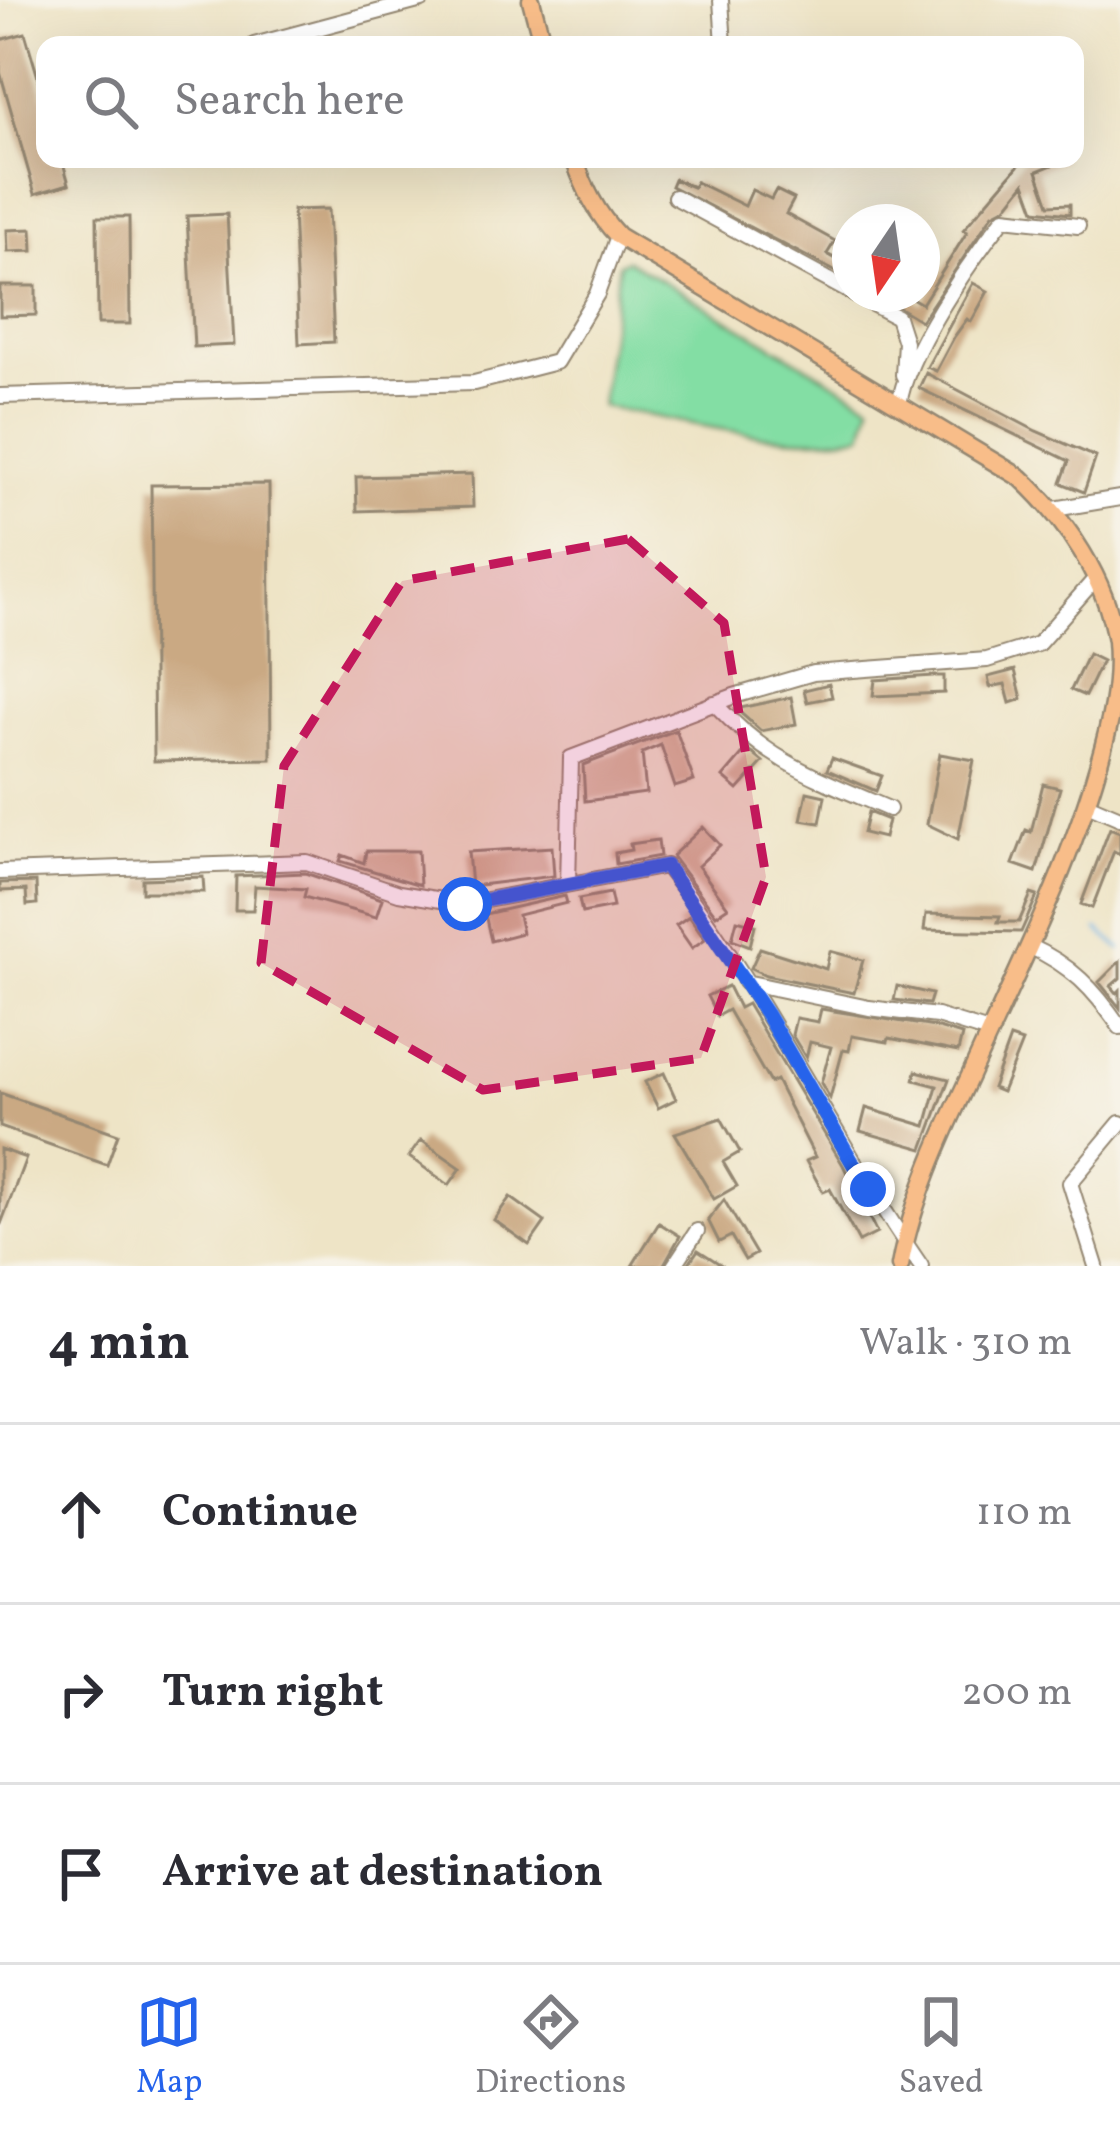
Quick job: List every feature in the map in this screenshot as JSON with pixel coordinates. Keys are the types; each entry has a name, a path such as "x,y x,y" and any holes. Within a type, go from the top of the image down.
{"main road":[{"path":"531,0 541,36"},
{"path":"577,168 587,194 618,236 1021,478 1054,508 1095,579 1116,640 1118,685 1088,804 944,1132 904,1242 900,1266"}],"street":[{"path":"288,36 422,0"},
{"path":"721,0 723,36"},
{"path":"675,197 832,282"},
{"path":"902,380 978,250 1004,218 1078,226"},
{"path":"0,396 474,383 536,368 556,362 598,294 618,236"},
{"path":"888,312 903,329 899,405"},
{"path":"1054,508 1120,498"},
{"path":"568,884 571,758 714,703 813,673 988,660 1038,644 1095,579"},
{"path":"714,703 747,738 789,766 889,808"},
{"path":"1088,804 1120,818"},
{"path":"0,872 307,862 398,893 465,904 666,866 746,982 868,1189 921,1266"},
{"path":"1029,946 1059,960 1093,987 1120,1027"},
{"path":"746,982 869,1008 937,1016 989,1032"},
{"path":"1096,1266 1070,1183 1120,1123"},
{"path":"674,1266 697,1232"}],"highlighted area":[{"path":"628,539 724,623 766,877 701,1058 483,1090 261,963 284,766 402,581"}],"green space":[{"path":"627,260 871,404 863,434 802,439 768,436 601,406 619,264"}],"building":[{"path":"25,33 36,70 36,168 65,168 69,184 35,194 0,72 0,40"},
{"path":"1016,168 1044,168 1037,171 1049,205 1070,204 1070,214 1035,210 1025,183 1006,207 993,214 940,293 940,275 967,232 963,230"},
{"path":"674,179 693,187 696,182 745,206 752,190 771,199 776,190 794,199 786,214 832,239 827,254 832,257 832,270 671,186"},
{"path":"328,209 334,342 299,344 293,210"},
{"path":"227,214 234,345 194,347 187,216"},
{"path":"97,217 129,217 130,324 98,324"},
{"path":"32,229 33,251 8,252 7,230"},
{"path":"973,283 988,291 936,371 927,367"},
{"path":"0,286 36,286 36,315 0,316"},
{"path":"906,312 927,312 921,321"},
{"path":"926,373 1096,457 1084,492 1061,483 1069,461 919,388"},
{"path":"472,474 473,507 357,511 356,477"},
{"path":"269,484 271,759 154,761 151,485"},
{"path":"1088,654 1102,661 1085,696 1071,690"},
{"path":"1015,670 1022,699 1010,703 1005,684 990,687 988,677"},
{"path":"944,676 944,693 873,696 875,680"},
{"path":"829,684 832,697 807,702 804,690"},
{"path":"791,697 796,724 761,731 736,709"},
{"path":"676,730 694,781 675,787 661,745 642,753 646,793 585,801 583,765"},
{"path":"747,749 763,762 738,790 723,777"},
{"path":"940,754 974,760 958,839 927,824"},
{"path":"832,758 882,776 876,791 827,770"},
{"path":"1043,784 1060,788 1036,872 1013,864 1026,830 1031,832"},
{"path":"807,792 825,796 820,823 801,820"},
{"path":"868,812 888,820 884,838 863,833"},
{"path":"703,827 720,845 698,866 728,907 716,915 672,856"},
{"path":"1110,828 1120,832 1120,854 1114,851 1092,908 1081,904"},
{"path":"658,840 660,856 616,864 615,853 631,850 630,844"},
{"path":"552,847 554,876 471,886 468,852"},
{"path":"366,851 418,851 420,885 340,861 342,855 364,863"},
{"path":"305,873 382,899 376,917 304,897 306,889 255,886 253,910 235,910 236,876"},
{"path":"203,877 204,892 142,892 142,879"},
{"path":"36,882 37,904 27,905 26,890 0,891 0,883"},
{"path":"610,893 613,907 582,913 579,899"},
{"path":"1031,894 1037,896 1021,932 924,930 926,914 1000,916 998,922 1019,922"},
{"path":"565,896 567,903 518,915 522,933 491,941 485,914"},
{"path":"689,916 705,939 692,948 676,925"},
{"path":"737,920 755,925 750,946 732,939"},
{"path":"760,948 826,969 830,951 863,960 854,993 751,968"},
{"path":"1120,961 1120,978 1111,986 1117,993 1120,990 1120,1008 1099,982"},
{"path":"728,986 739,1008 747,1004 843,1165 877,1233 859,1242 830,1189 823,1192 806,1161 815,1157 776,1080 770,1083 728,1010 717,1016 707,996"},
{"path":"897,986 932,994 929,1004 894,1000"},
{"path":"821,1009 962,1035 958,1052 852,1036 849,1051 843,1050 830,1098 821,1083 831,1047 810,1042 806,1058 792,1035 796,1018 818,1022"},
{"path":"1010,1038 1022,1042 1002,1092 992,1088"},
{"path":"916,1071 949,1079 923,1149 860,1131 866,1108 926,1126 937,1086 914,1080"},
{"path":"664,1073 676,1099 658,1108 645,1082"},
{"path":"0,1093 118,1134 107,1165 0,1127"},
{"path":"721,1118 740,1152 723,1162 737,1186 714,1199 675,1133"},
{"path":"421,1140 461,1168 449,1185 409,1157"},
{"path":"0,1149 26,1158 1,1224 0,1224"},
{"path":"510,1197 545,1222 529,1245 494,1220"},
{"path":"724,1200 756,1254 745,1260 731,1236 719,1242 708,1220"},
{"path":"659,1223 680,1236 663,1266 632,1266"},
{"path":"698,1250 723,1266 687,1266"}],"waterway":[{"path":"1097,929 1120,949"}],"route":[{"path":"465,904 666,866 767,1015 868,1189"}]}
